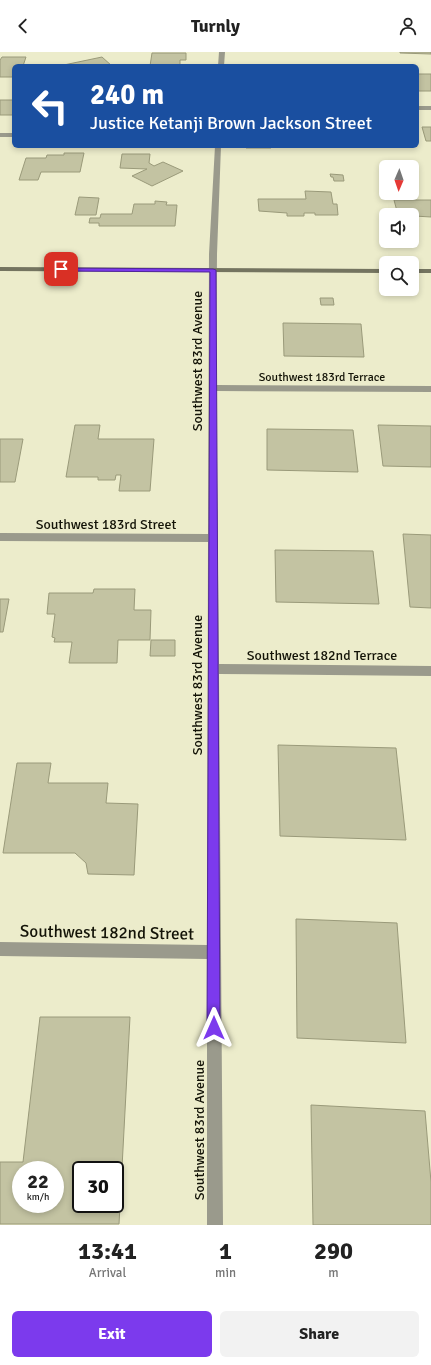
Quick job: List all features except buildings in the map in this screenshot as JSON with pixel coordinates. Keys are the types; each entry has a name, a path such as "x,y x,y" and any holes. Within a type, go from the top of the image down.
{"main road":[{"path":"0,269 379,271"},
{"path":"419,271 431,271"}],"street":[{"path":"221,64 222,52"},
{"path":"419,108 431,108"},
{"path":"0,135 12,135"},
{"name":"Southwest 83rd Avenue","path":"215,1225 212,388 213,270 218,148"},
{"name":"Southwest 183rd Terrace","path":"212,388 431,389"},
{"name":"Southwest 183rd Street","path":"0,537 212,538"},
{"name":"Southwest 182nd Terrace","path":"212,670 431,671"},
{"name":"Southwest 182nd Street","path":"0,949 213,952"}],"route":[{"path":"61,269 213,270 212,553 214,1028"}]}
